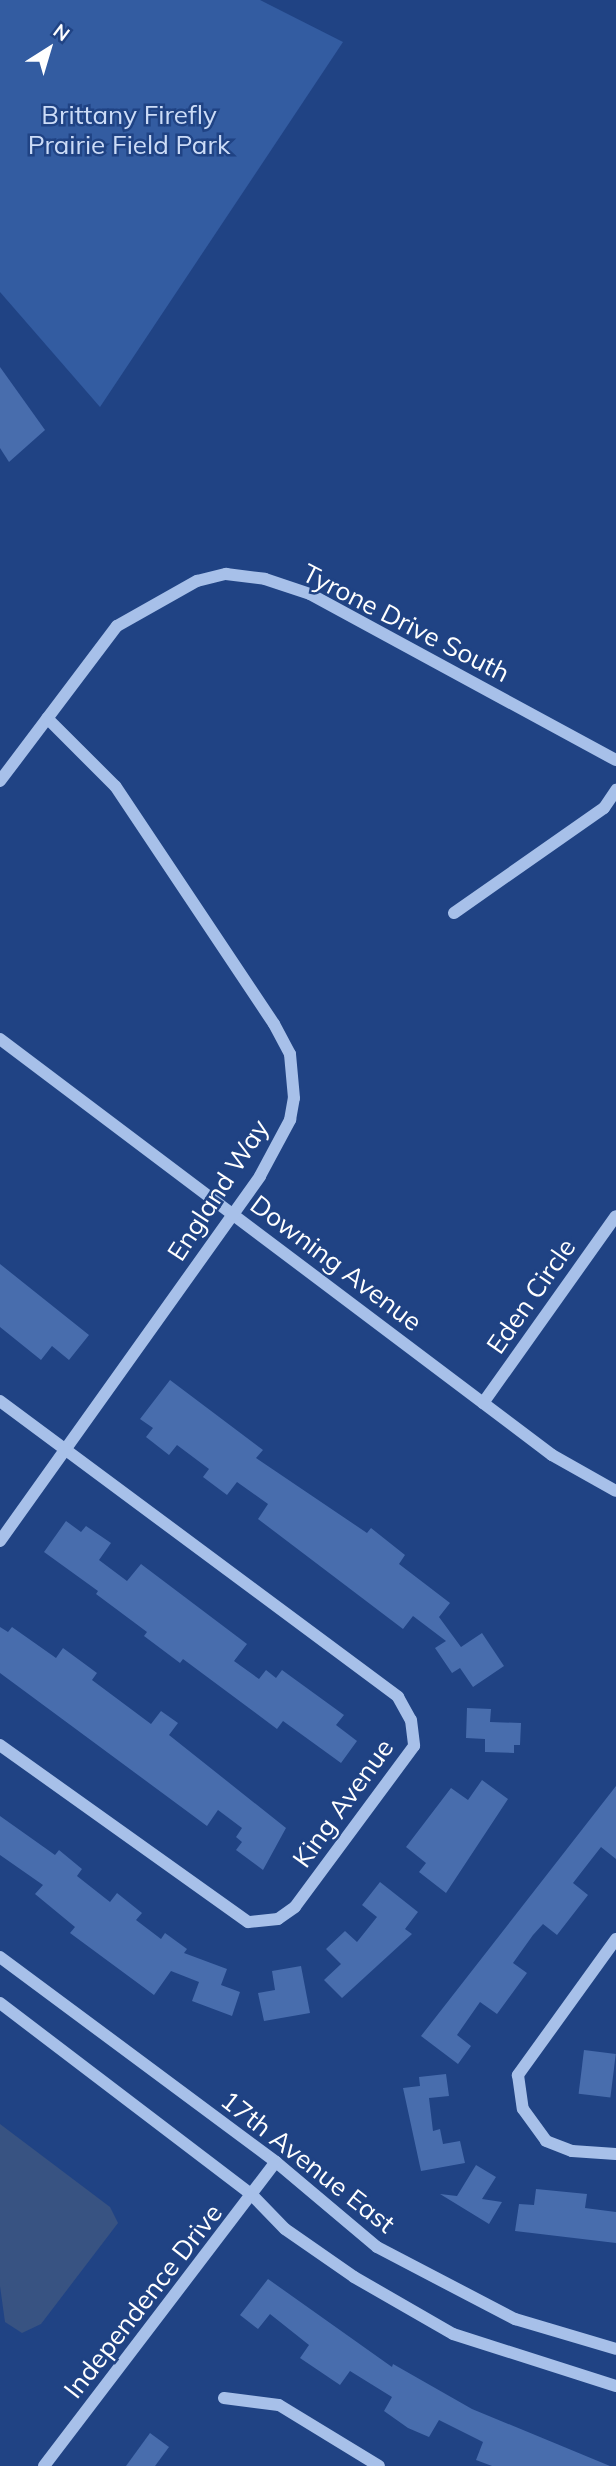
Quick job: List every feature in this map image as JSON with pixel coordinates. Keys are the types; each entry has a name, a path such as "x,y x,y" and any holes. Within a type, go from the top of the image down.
{"street":[{"name":"Tyrone Drive South","path":"0,781 117,626 197,581 226,574 265,579 310,594 616,760"},
{"name":"England Way","path":"0,1541 67,1450 276,1151 290,1120 295,1079 290,1054 115,786 47,718"},
{"path":"454,912 604,808 616,790"},
{"name":"Downing Avenue","path":"0,1039 552,1455 616,1491"},
{"name":"Eden Circle","path":"483,1403 616,1216"},
{"path":"0,1401 67,1450"},
{"name":"King Avenue","path":"0,1745 248,1922 278,1919 295,1907 414,1746 411,1720 398,1697 67,1450"},
{"path":"616,1939 518,2075 523,2109 546,2141 572,2151 616,2154"},
{"name":"17th Avenue East","path":"0,1957 276,2162 377,2247 442,2285 515,2319 616,2349"},
{"path":"0,2003 252,2195 285,2229 423,2318 510,2356 616,2386"},
{"name":"Independence Drive","path":"44,2466 276,2162"},
{"path":"224,2398 279,2405 379,2466"}],"green space":[{"name":"Brittany Firefly Prairie Field Park","path":"0,0 260,0 343,42 100,407 0,292"}],"shaded area":[{"path":"0,2124 110,2207 118,2223 41,2324 22,2333 5,2322 0,2286"}],"building":[{"path":"0,367 45,430 9,462 0,448"},
{"path":"0,1264 89,1335 69,1360 52,1346 41,1360 0,1327"},
{"path":"170,1380 263,1450 256,1458 367,1533 371,1528 405,1555 399,1564 450,1603 439,1617 461,1647 482,1633 504,1666 473,1687 460,1668 452,1673 435,1648 446,1641 413,1616 403,1629 258,1519 268,1504 237,1482 227,1495 203,1477 209,1469 177,1445 169,1455 146,1437 153,1428 140,1419"},
{"path":"66,1521 81,1532 86,1526 111,1543 99,1560 127,1581 141,1564 247,1644 234,1661 259,1679 266,1670 276,1678 282,1670 344,1715 336,1725 357,1741 341,1763 283,1721 277,1729 183,1659 180,1663 144,1636 147,1632 96,1594 98,1591 44,1552"},
{"path":"0,1627 8,1632 12,1627 56,1658 63,1648 97,1673 92,1680 151,1724 161,1711 178,1723 169,1735 286,1828 263,1870 236,1850 242,1842 236,1837 242,1828 218,1810 207,1826 0,1673"},
{"path":"467,1708 491,1709 490,1722 521,1723 520,1745 514,1745 514,1753 485,1752 485,1739 466,1738"},
{"path":"482,1780 508,1799 446,1893 419,1872 426,1863 406,1847 451,1788 468,1800"},
{"path":"616,1786 616,1859 601,1847 573,1883 588,1895 557,1935 543,1924 533,1935 513,1963 527,1973 497,2014 480,2002 457,2035 471,2046 458,2064 421,2036"},
{"path":"0,1816 55,1855 59,1850 82,1869 77,1876 110,1902 117,1893 142,1913 136,1920 161,1939 165,1933 187,1949 184,1953 227,1969 221,1985 240,1992 232,2016 192,2001 199,1982 171,1971 154,1995 70,1933 75,1927 35,1894 43,1885 0,1855"},
{"path":"380,1882 418,1912 405,1929 412,1934 342,1998 324,1980 341,1964 326,1949 345,1931 357,1942 377,1917 362,1905"},
{"path":"301,1966 310,2013 264,2021 258,1993 275,1990 272,1971"},
{"path":"584,2050 616,2054 610,2098 579,2094"},
{"path":"446,2074 449,2096 429,2098 433,2131 440,2129 443,2144 460,2141 465,2163 421,2171 403,2088 420,2086 419,2077"},
{"path":"476,2165 496,2177 482,2199 502,2202 489,2224 440,2194 457,2196"},
{"path":"536,2189 587,2194 585,2208 616,2212 616,2243 515,2231 519,2204 534,2205"},
{"path":"268,2279 392,2367 393,2364 472,2409 610,2466 492,2466 476,2460 483,2442 439,2420 429,2437 408,2428 384,2411 392,2397 350,2371 340,2385 300,2358 309,2345 270,2314 258,2329 240,2315"},
{"path":"150,2433 169,2447 155,2466 126,2466"}]}
